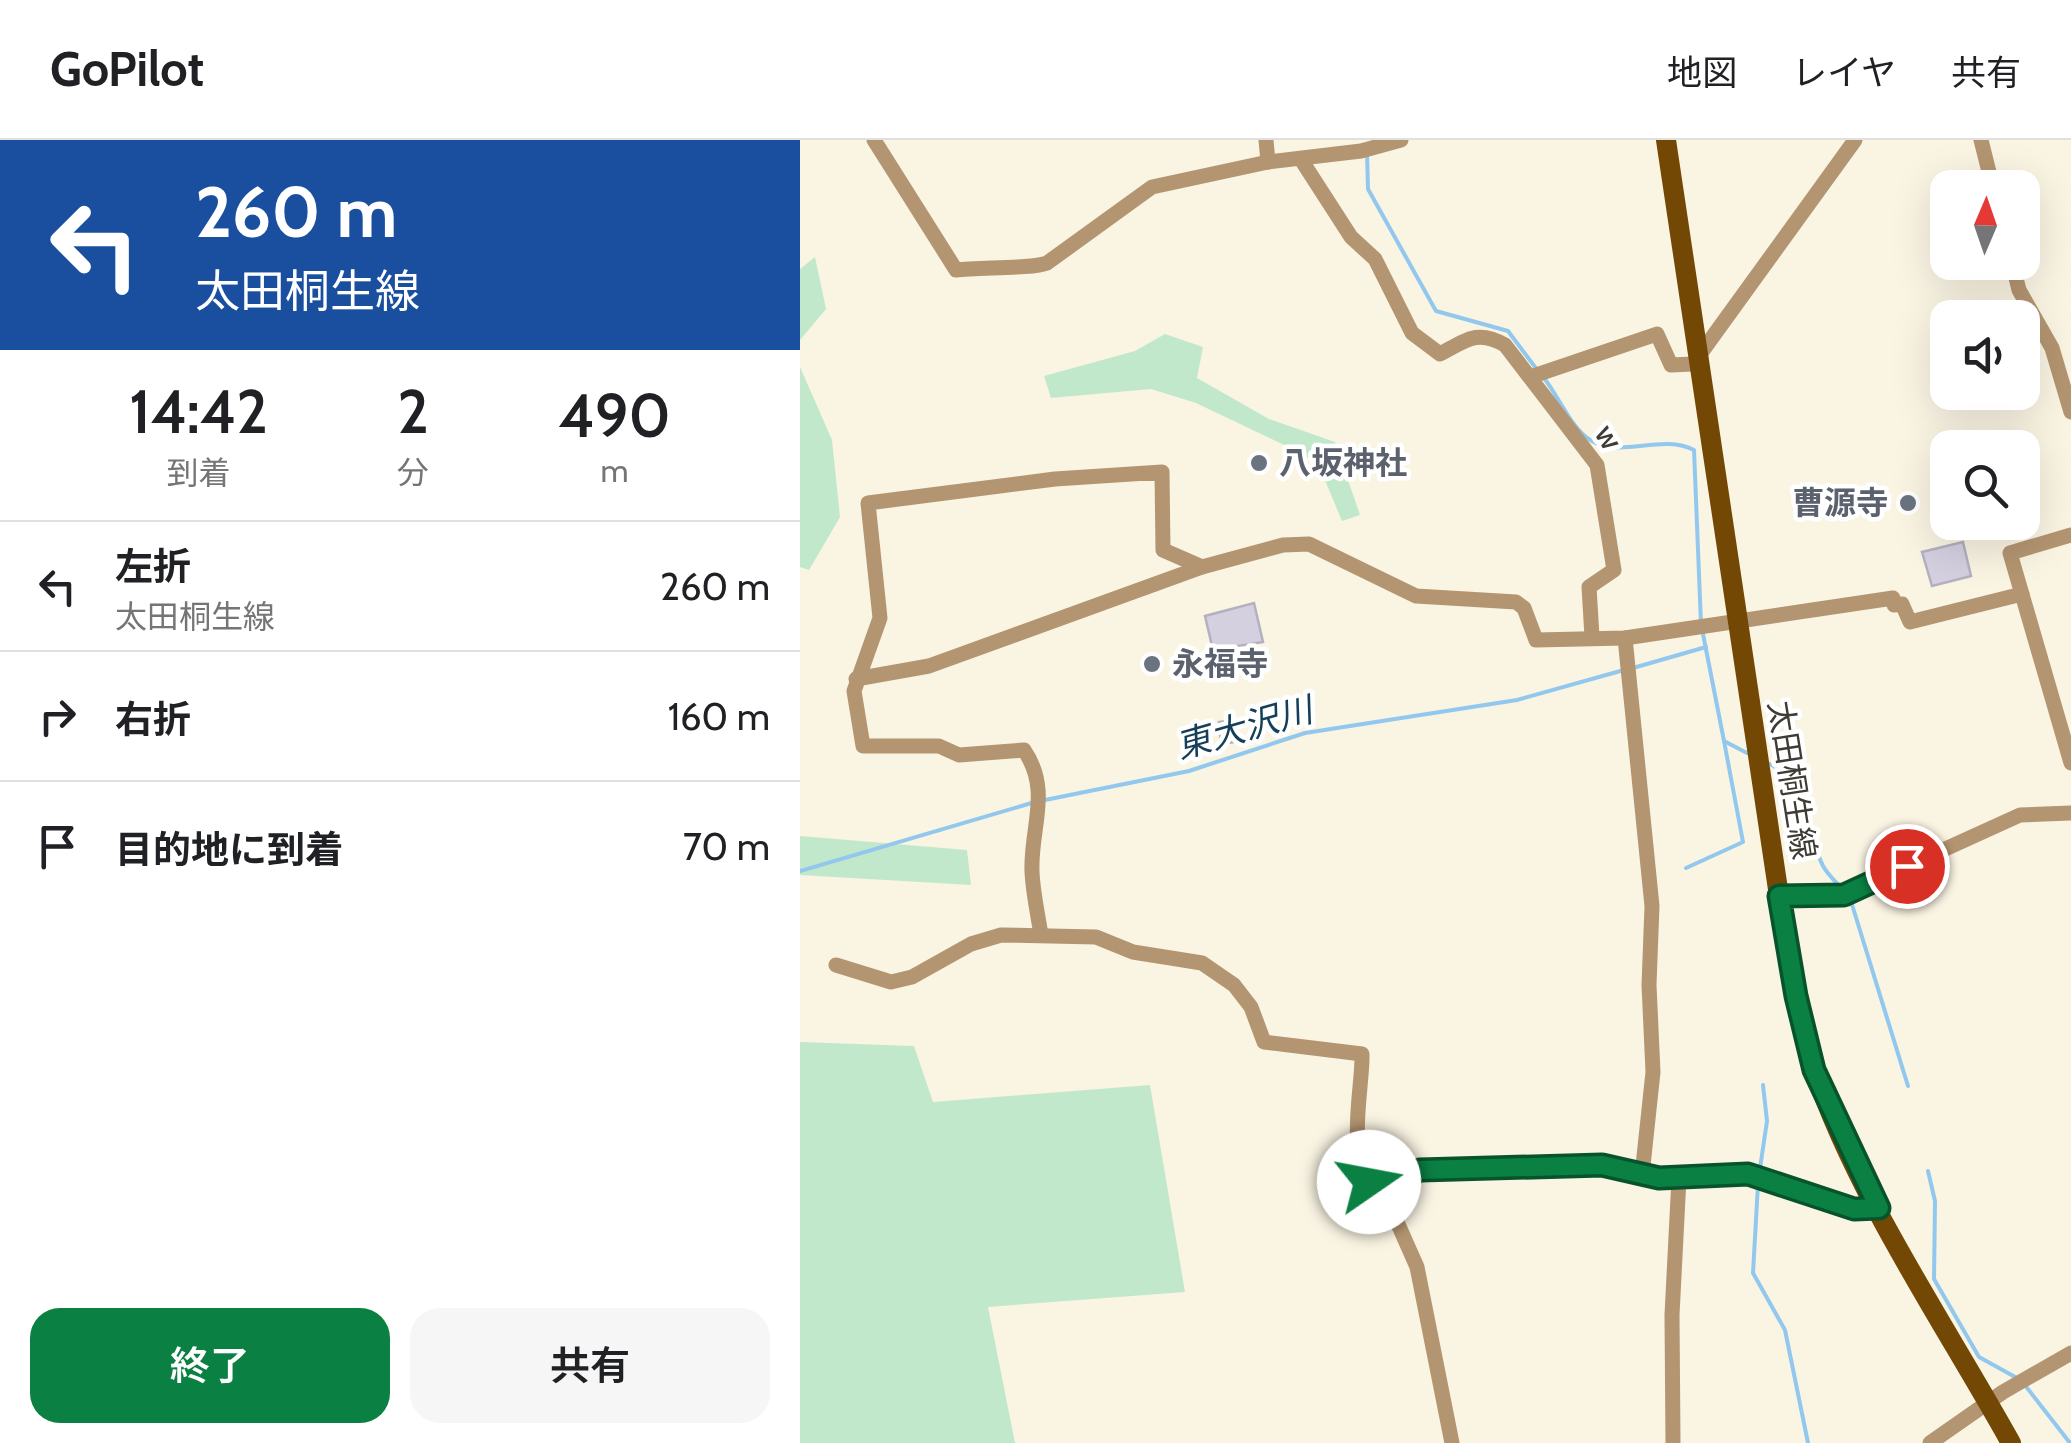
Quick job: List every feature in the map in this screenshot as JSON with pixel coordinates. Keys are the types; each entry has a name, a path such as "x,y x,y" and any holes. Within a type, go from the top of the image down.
{"main road":[{"name":"太田桐生線","path":"1666,140 1779,896 1796,996 1814,1070 1879,1208 2011,1443"}],"street":[{"path":"874,140 930,222 956,270 1001,264 1035,268 1152,187 1268,162 1302,161 1370,149 1401,140"},
{"path":"1266,140 1268,162"},
{"path":"1537,374 1656,334 1672,365 1687,367 1698,360 1855,140"},
{"path":"1980,140 1988,170"},
{"name":"w","path":"1302,161 1352,237 1374,260 1412,334 1440,354 1471,336 1483,335 1506,345 1537,374 1597,464 1614,570 1589,587 1592,637"},
{"path":"2016,280 2052,348 2071,412"},
{"path":"1041,935 1032,873 1041,812 1035,766 1024,750 960,755 939,746 862,746 856,720 856,678 880,618 868,503 1055,479 1162,472 1163,550 1202,567"},
{"path":"2071,536 2010,552 2071,763"},
{"path":"856,678 929,666 1202,567 1266,549 1309,544 1416,596 1521,604 1536,640 1625,638 1893,598 1894,605 1902,604 1910,622 2022,594"},
{"path":"1625,638 1652,906 1649,985 1654,1072 1642,1175"},
{"path":"1779,896 1848,893 2020,815 2071,812"},
{"path":"836,965 881,982 901,981 988,938 1096,937 1134,952 1202,963 1234,985 1250,1007 1264,1042 1358,1051 1363,1061 1355,1125 1369,1182 1382,1188 1416,1267 1452,1443"},
{"path":"1382,1188 1420,1170 1602,1165 1642,1175 1680,1178 1758,1177 1854,1209 1879,1208"},
{"path":"1673,1443 1672,1315 1680,1178"},
{"path":"1930,1443 2071,1353"}],"green space":[{"path":"815,257 826,309 800,340 800,269"},
{"path":"1165,334 1203,347 1197,378 1269,419 1335,442 1360,515 1342,521 1319,466 1299,452 1196,403 1151,389 1051,398 1044,376 1135,351"},
{"path":"800,367 832,440 840,517 809,570 800,567"},
{"path":"800,836 967,850 971,885 800,875"},
{"path":"800,1042 914,1046 933,1102 1150,1085 1185,1292 988,1307 1015,1443 800,1443"}],"building":[{"path":"1963,542 1971,576 1932,586 1922,552"},
{"path":"1254,603 1263,642 1213,650 1205,616"},
{"path":"1232,720 1235,742 1221,744 1219,722"}],"waterway":[{"path":"1367,153 1368,189 1436,311 1508,331 1538,371"},
{"path":"1544,378 1574,424 1598,444 1667,444 1694,450 1701,624"},
{"path":"1703,634 1724,741 1747,753"},
{"name":"東大沢川","path":"1633,668 1706,647"},
{"name":"東大沢川","path":"1045,800 1189,771 1305,733 1517,700 1624,670"},
{"path":"1686,868 1743,842 1724,741"},
{"path":"1770,764 1791,783 1823,866 1844,891"},
{"name":"東大沢川","path":"800,871 1035,802"},
{"path":"1850,898 1908,1086"},
{"path":"1759,1175 1767,1121 1763,1085"},
{"path":"1928,1171 1935,1201 1934,1279 1979,1357 2017,1378"},
{"path":"1758,1184 1753,1273 1785,1330 1808,1443"},
{"path":"2024,1384 2070,1443"}],"place":[{"name":"八坂神社","path":"1259,463"},
{"name":"曹源寺","path":"1908,503"},
{"name":"永福寺","path":"1152,664"}],"route":[{"path":"1369,1182 1378,1189 1391,1186 1420,1170 1602,1165 1659,1178 1748,1174 1854,1209 1879,1208 1814,1070 1796,996 1779,896 1833,898 1907,866"}]}
